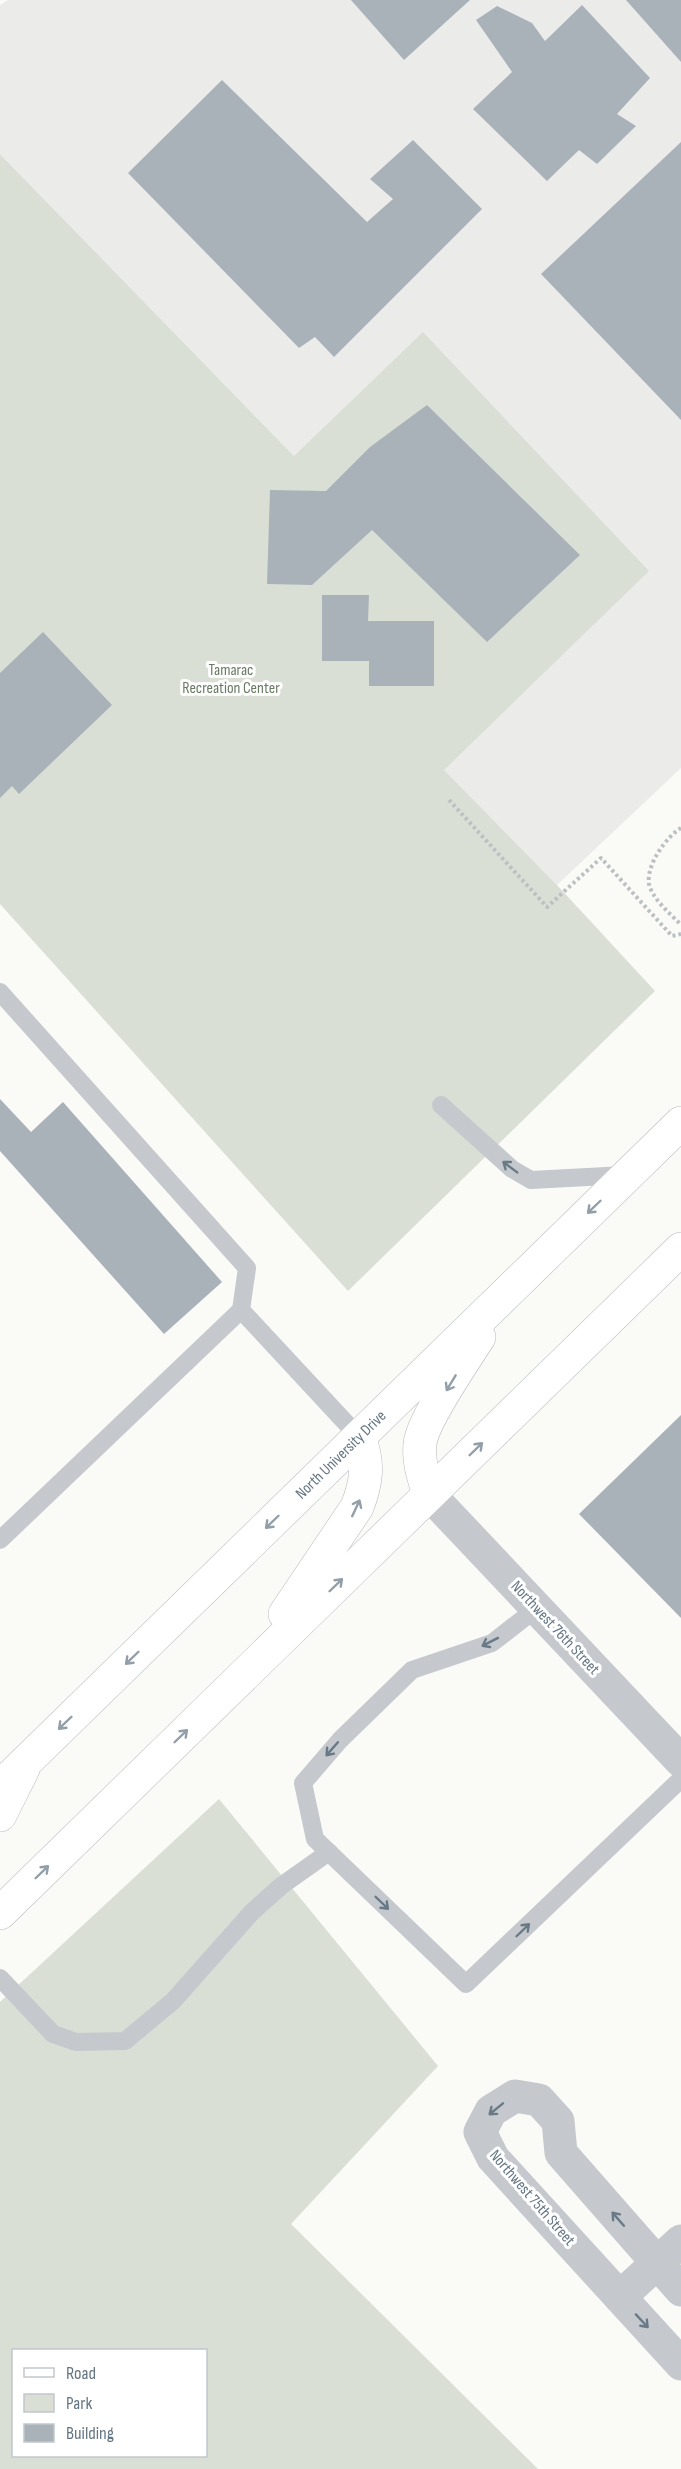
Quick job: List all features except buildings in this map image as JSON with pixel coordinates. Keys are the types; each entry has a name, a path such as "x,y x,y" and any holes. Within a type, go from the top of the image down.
{"main road":[{"name":"North University Drive","path":"0,1788 681,1123"},
{"path":"0,1913 429,1494 678,1259"},
{"path":"429,1494 420,1467 420,1442 428,1422 503,1296"},
{"path":"241,1678 354,1514 367,1477 366,1461 359,1437"},
{"path":"0,1815 28,1760"}],"street":[{"name":"Northwest 76th Street","path":"429,1494 681,1761"},
{"name":"Northwest 75th Street","path":"681,2290 561,2153 558,2121 539,2100 515,2096 491,2111 480,2132 493,2158 681,2364"},
{"path":"620,2297 681,2241"}],"lane":[{"path":"0,992 247,1268 241,1310 0,1540"},
{"path":"441,1105 512,1169 531,1180 627,1175"},
{"path":"241,1310 359,1437"},
{"path":"537,1608 492,1643 412,1670 340,1740 303,1783 315,1839 466,1984 681,1779"},
{"path":"0,1978 52,2034 75,2042 125,2041 172,2001 252,1912 281,1886 329,1852"}],"path":[{"path":"449,800 547,907 600,858 672,936 681,934"},
{"path":"681,828 663,844 654,860 649,882 657,900 681,925"}],"shaded area":[{"path":"8,0 681,0 681,768 557,885 443,770 648,570 294,456 0,154 0,5"}],"green space":[{"name":"Tamarac Recreation Center","path":"0,154 294,456 423,332 649,571 444,770 557,885 655,991 348,1291 0,904"},
{"path":"219,1799 438,2066 291,2224 538,2469 0,2469 0,2002"}]}
